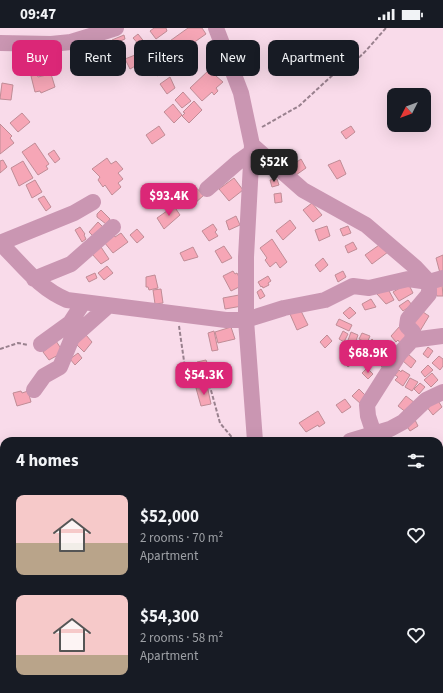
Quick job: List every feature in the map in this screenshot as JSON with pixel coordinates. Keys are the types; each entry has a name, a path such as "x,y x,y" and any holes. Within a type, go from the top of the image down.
{"street":[{"path":"0,43 51,44 71,42 116,28"},
{"path":"216,28 241,93 251,142 246,257 246,320 255,437"},
{"path":"207,189 238,162 251,142"},
{"path":"251,142 303,190 366,225 415,267 436,280"},
{"path":"93,202 74,213 0,243 34,279 52,294 67,300 226,320 246,320 284,308 325,300 353,286 369,288 408,279 436,280"},
{"path":"34,279 71,264 112,227"},
{"path":"374,434 368,416 367,405 400,353 412,340 413,332 407,326 408,319 429,294 436,280"},
{"path":"41,344 70,323 83,303"},
{"path":"34,390 44,376 60,367 72,338 108,306"},
{"path":"412,340 443,336"},
{"path":"364,437 403,422 426,400 443,392"}],"path":[{"path":"251,142 261,128 299,106 337,71 344,69 365,53 386,28"},
{"path":"183,314 178,329 186,375 194,383 206,381 209,384 220,423 232,437"},
{"path":"0,349 18,343 41,344"}],"building":[{"path":"154,28 166,28 167,31 156,39 150,31"},
{"path":"188,28 202,28 206,34 197,40 171,40"},
{"path":"138,34 143,40 135,40 133,38"},
{"path":"124,35 125,39 123,40 112,40"},
{"path":"134,55 134,67 130,69 126,59"},
{"path":"206,73 206,76 216,76 223,82 216,88 218,91 214,95 212,92 202,101 190,88"},
{"path":"31,76 52,76 55,87 41,93 40,91 35,92"},
{"path":"170,77 175,88 167,94 160,84"},
{"path":"2,83 13,85 11,100 0,99"},
{"path":"183,92 191,101 182,108 175,100"},
{"path":"194,101 202,110 189,123 182,116 185,113 183,112"},
{"path":"173,104 182,115 174,123 164,112"},
{"path":"22,113 30,122 18,132 10,123"},
{"path":"0,124 12,136 10,138 14,143 0,154"},
{"path":"159,126 165,135 152,144 146,135"},
{"path":"351,126 355,132 346,139 341,132"},
{"path":"35,143 49,164 46,166 48,169 38,175 22,152"},
{"path":"54,150 60,159 55,163 48,154"},
{"path":"107,158 111,164 116,161 123,169 118,173 123,179 118,183 121,187 112,195 105,185 103,187 98,180 100,177 92,169"},
{"path":"301,159 306,168 296,175 291,166"},
{"path":"3,160 7,167 0,173 0,161"},
{"path":"340,160 346,174 337,179 328,165"},
{"path":"23,161 33,178 19,186 11,168"},
{"path":"234,178 243,190 229,201 219,189"},
{"path":"277,179 279,185 272,187 270,180"},
{"path":"35,180 42,192 32,198 26,185"},
{"path":"192,184 204,195 194,204 183,192"},
{"path":"281,193 282,202 275,203 274,194"},
{"path":"44,196 51,207 46,211 38,199"},
{"path":"312,203 322,215 313,222 303,210"},
{"path":"174,206 180,215 164,229 157,218"},
{"path":"101,210 110,219 106,224 97,217 97,214"},
{"path":"236,216 240,225 229,230 226,221"},
{"path":"290,220 296,228 283,240 276,231"},
{"path":"98,222 103,227 93,236 89,232"},
{"path":"213,224 217,230 215,232 218,236 209,241 202,231"},
{"path":"327,226 330,236 319,241 315,230"},
{"path":"348,226 351,233 343,236 340,229"},
{"path":"80,227 85,234 86,239 82,242 75,230"},
{"path":"137,229 144,237 137,243 130,235"},
{"path":"121,233 128,242 113,253 104,242 114,235 115,237"},
{"path":"272,239 287,262 280,268 276,262 270,267 265,260 267,258 260,248"},
{"path":"353,242 357,249 348,253 345,246"},
{"path":"382,243 388,252 372,264 365,255"},
{"path":"99,244 109,259 101,264 92,254"},
{"path":"224,246 232,258 222,263 215,251"},
{"path":"193,247 198,257 184,261 180,253"},
{"path":"443,255 443,272 440,273 436,258"},
{"path":"323,258 328,265 320,272 315,265"},
{"path":"107,266 113,273 104,280 98,273"},
{"path":"233,271 235,274 237,273 242,283 241,286 231,291 223,276"},
{"path":"343,271 346,277 338,282 335,275"},
{"path":"95,273 97,278 89,282 86,277"},
{"path":"155,275 158,288 149,290 148,287 146,287 146,277"},
{"path":"268,276 271,281 268,283 269,285 263,288 262,286 261,287 258,282"},
{"path":"408,283 413,293 399,301 393,292"},
{"path":"442,284 443,296 437,296 433,287"},
{"path":"161,289 163,303 155,304 153,290"},
{"path":"261,289 265,296 260,299 257,292"},
{"path":"388,289 394,300 386,304 377,294"},
{"path":"239,295 242,306 225,309 223,298"},
{"path":"371,299 376,307 365,310 362,304"},
{"path":"408,300 412,305 403,311 399,306"},
{"path":"350,307 356,313 349,319 343,313"},
{"path":"300,309 308,325 297,330 290,314"},
{"path":"420,310 429,316 420,331 410,324"},
{"path":"339,319 352,325 349,331 336,325"},
{"path":"400,326 408,335 400,343 398,340 396,342 391,336"},
{"path":"231,327 235,339 218,343 215,332"},
{"path":"214,331 218,350 212,351 208,333"},
{"path":"343,331 348,334 344,342 339,339"},
{"path":"351,332 358,335 354,346 347,343"},
{"path":"362,333 370,336 367,343 359,339"},
{"path":"86,335 92,342 84,352 76,344"},
{"path":"327,335 332,341 325,348 320,342"},
{"path":"372,339 378,345 373,350 367,345"},
{"path":"56,341 62,350 60,354 49,360 43,352"},
{"path":"428,347 433,351 428,358 423,354"},
{"path":"387,350 394,357 383,368 376,360"},
{"path":"78,353 82,358 75,365 70,359"},
{"path":"408,354 416,361 411,368 403,361"},
{"path":"348,355 354,362 348,367 342,360"},
{"path":"439,356 443,359 443,366 440,370 432,363"},
{"path":"206,360 213,377 201,379 197,362"},
{"path":"428,365 433,370 425,377 421,372"},
{"path":"367,368 373,374 368,379 362,373"},
{"path":"399,370 401,372 402,370 410,375 403,386 395,380 398,377 395,375"},
{"path":"432,373 438,380 431,387 424,380"},
{"path":"410,378 418,382 412,391 405,387"},
{"path":"420,383 425,387 419,394 414,389"},
{"path":"207,385 211,404 201,406 196,388"},
{"path":"359,389 367,397 361,404 352,396"},
{"path":"21,391 22,393 28,391 31,402 17,406 13,393"},
{"path":"406,396 415,403 407,413 398,406"},
{"path":"345,399 351,407 342,413 336,405"},
{"path":"437,399 442,407 433,415 426,406"},
{"path":"318,411 325,423 306,432 299,423"},
{"path":"415,420 418,426 410,431 406,425"}]}
